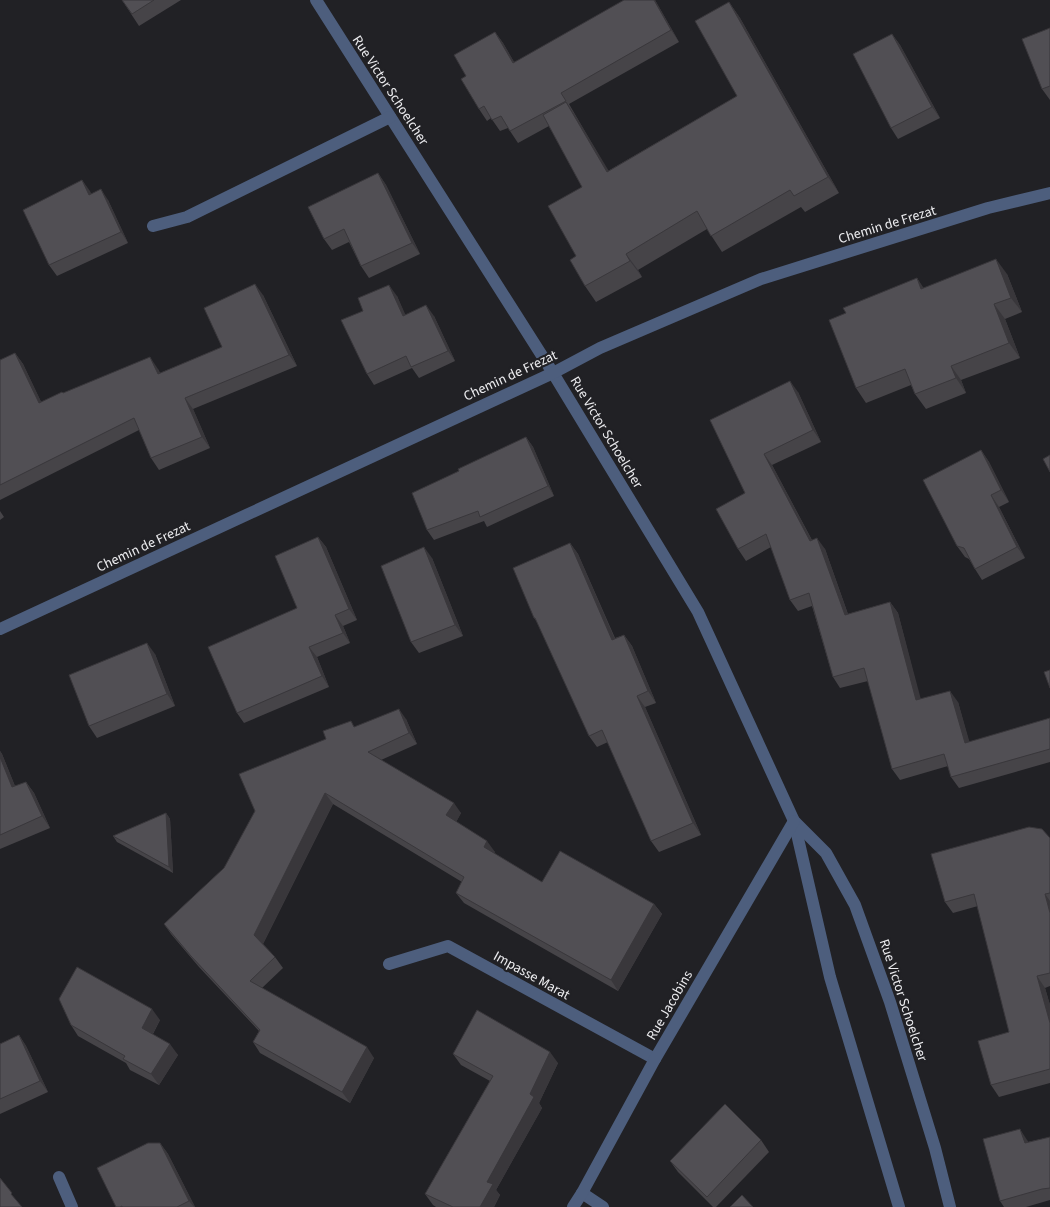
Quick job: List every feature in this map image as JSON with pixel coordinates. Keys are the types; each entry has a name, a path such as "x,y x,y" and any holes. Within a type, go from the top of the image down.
{"street":[{"name":"Rue Victor Schoelcher","path":"316,0 553,373 698,612 794,821 830,977 899,1207"},
{"path":"153,226 187,217 390,117"},
{"name":"Chemin de Frezat","path":"0,629 553,373 600,348 761,279 988,208 1050,193"},
{"name":"Rue Victor Schoelcher","path":"794,821 826,853 855,905 890,1002 935,1148 950,1207"},
{"name":"Rue Jacobins","path":"573,1207 655,1059 794,821"},
{"name":"Impasse Marat","path":"389,964 448,946 655,1059"},
{"path":"59,1177 72,1207"},
{"path":"582,1193 603,1207"}],"building":[{"path":"122,0 154,0 132,14"},
{"path":"624,0 654,0 671,30 561,93 566,101 510,131 501,116 492,120 484,106 479,109 461,79 466,76 454,55 495,32 513,63"},
{"path":"729,2 828,177 794,196 790,190 711,236 697,211 626,254 630,261 585,286 570,260 576,256 548,206 582,187 543,115 566,102 607,172 737,96 695,21"},
{"path":"1050,28 1050,86 1042,89 1022,39"},
{"path":"892,34 932,107 891,128 853,54"},
{"path":"378,173 412,243 361,266 344,229 324,239 308,207"},
{"path":"82,180 89,195 101,189 121,232 49,265 23,210"},
{"path":"996,259 1011,298 994,304 1009,343 951,366 956,378 915,394 905,369 856,388 829,320 846,313 843,308 917,278 921,289"},
{"path":"255,284 289,355 185,398 202,437 151,458 134,418 0,485 0,360 15,353 39,403 150,357 158,374 222,347 204,308"},
{"path":"389,285 403,316 426,305 448,351 411,367 406,356 367,374 341,320 363,311 358,298"},
{"path":"790,381 813,430 764,454 810,541 817,538 845,615 890,602 916,700 950,691 965,743 1050,718 1050,749 951,777 944,754 892,769 864,668 833,677 809,593 790,600 766,534 738,549 716,509 745,493 710,420"},
{"path":"526,437 548,486 480,517 478,511 427,530 412,493"},
{"path":"981,450 1001,490 991,495 1017,547 975,569 964,548 957,546 923,480"},
{"path":"1050,455 1050,472 1043,459"},
{"path":"318,537 349,609 335,615 343,633 309,647 322,676 237,713 208,647 297,608 275,556"},
{"path":"570,543 612,640 624,635 648,691 637,696 693,823 651,841 602,730 589,736 513,568"},
{"path":"424,547 455,625 411,642 381,566"},
{"path":"147,643 167,694 89,726 69,675"},
{"path":"1050,670 1050,688 1044,672"},
{"path":"399,709 409,733 368,752 454,803 446,815 487,841 484,847 542,882 560,851 654,904 611,980 456,893 464,877 325,793 254,935 275,957 250,981 367,1047 342,1092 253,1042 260,1030 164,924 224,868 255,811 239,774 326,739 323,731 351,721 354,727"},
{"path":"0,757 12,787 26,782 42,816 0,835"},
{"path":"166,813 169,867 113,836"},
{"path":"1029,827 1042,829 1050,838 1050,893 1045,894 1050,913 1050,973 1037,976 1050,1023 1050,1069 991,1085 978,1041 1009,1032 974,894 945,902 931,854"},
{"path":"77,967 152,1009 142,1028 170,1044 151,1074 123,1059 125,1056 71,1025 59,999"},
{"path":"477,1010 550,1052 530,1094 534,1097 487,1182 493,1184 480,1207 453,1207 425,1194 493,1076 453,1054"},
{"path":"19,1035 40,1081 0,1099 0,1044"},
{"path":"725,1104 761,1140 707,1197 670,1161"},
{"path":"1020,1129 1025,1143 1050,1137 1050,1188 1000,1201 983,1139"},
{"path":"148,1143 160,1143 189,1201 177,1207 116,1207 97,1168"},
{"path":"0,1178 11,1194 22,1207 0,1207"},
{"path":"742,1195 753,1207 730,1207"}]}
